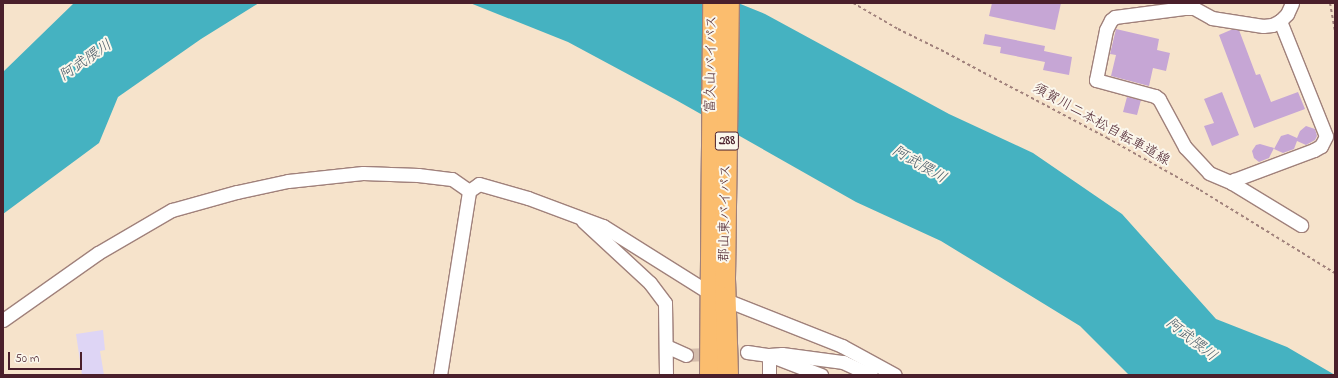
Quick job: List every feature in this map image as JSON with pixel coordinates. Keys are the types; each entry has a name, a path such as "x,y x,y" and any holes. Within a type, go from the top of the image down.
{"highway":[{"name":"富久山バイパス","path":"713,3 710,265 718,297"},
{"name":"郡山東バイパス","path":"710,375 718,297 725,278 729,3"},
{"name":"郡山東バイパス","path":"718,297 728,375"}],"street":[{"path":"1292,3 1287,14 1280,21 1272,25 1263,26 1212,18 1194,8 1115,17 1111,20 1106,30 1096,80 1155,96 1159,99 1186,147 1209,173 1232,183 1301,225"},
{"path":"1232,183 1234,180 1314,150 1321,146 1326,136 1280,21"},
{"path":"3,320 98,252 172,210 179,208 237,192 288,181 363,173 418,175 452,179 469,191"},
{"path":"440,375 469,191 480,184 528,198 603,226 718,297 842,346 895,375"},
{"path":"576,216 650,283 666,303 666,375"},
{"path":"666,346 686,355"},
{"path":"747,352 769,355 782,354 843,362 871,375"},
{"path":"769,355 769,375"},
{"path":"769,355 821,375"}],"path":[{"name":"須賀川二本松自転車道線","path":"853,3 898,30 941,50 1107,138 1200,190 1335,273"},
{"path":"1330,3 1335,32"}],"shaded area":[{"path":"103,330 105,350 100,351 104,375 82,375 76,334"}],"water":[{"name":"阿武隈川","path":"74,3 259,3 201,39 118,97 99,143 3,214 3,72"},
{"name":"阿武隈川","path":"470,3 738,3 765,14 949,114 1033,153 1122,214 1216,319 1287,347 1335,375 1129,375 1080,326 941,241 856,202 676,100 568,42"}],"building":[{"path":"992,3 1061,3 1055,30 989,16"},
{"path":"1116,29 1159,39 1157,50 1170,53 1166,71 1153,68 1149,86 1111,76 1116,55 1110,54"},
{"path":"1233,29 1239,30 1256,75 1260,74 1271,102 1298,92 1305,109 1254,128 1219,35"},
{"path":"985,34 1045,46 1044,51 1072,57 1069,75 1043,70 1045,62 1000,53 1001,47 983,44"},
{"path":"1222,92 1239,135 1212,146 1204,126 1214,123 1204,99"},
{"path":"1127,97 1141,100 1137,115 1123,112"},
{"path":"1306,126 1315,129 1317,136 1315,140 1306,145 1297,141 1294,149 1283,153 1274,149 1281,136 1288,134 1297,138 1300,131"},
{"path":"1260,144 1274,148 1269,158 1259,162 1254,158 1252,151 1256,145"}],"tunnel":[{"path":"686,355 747,352"}]}
